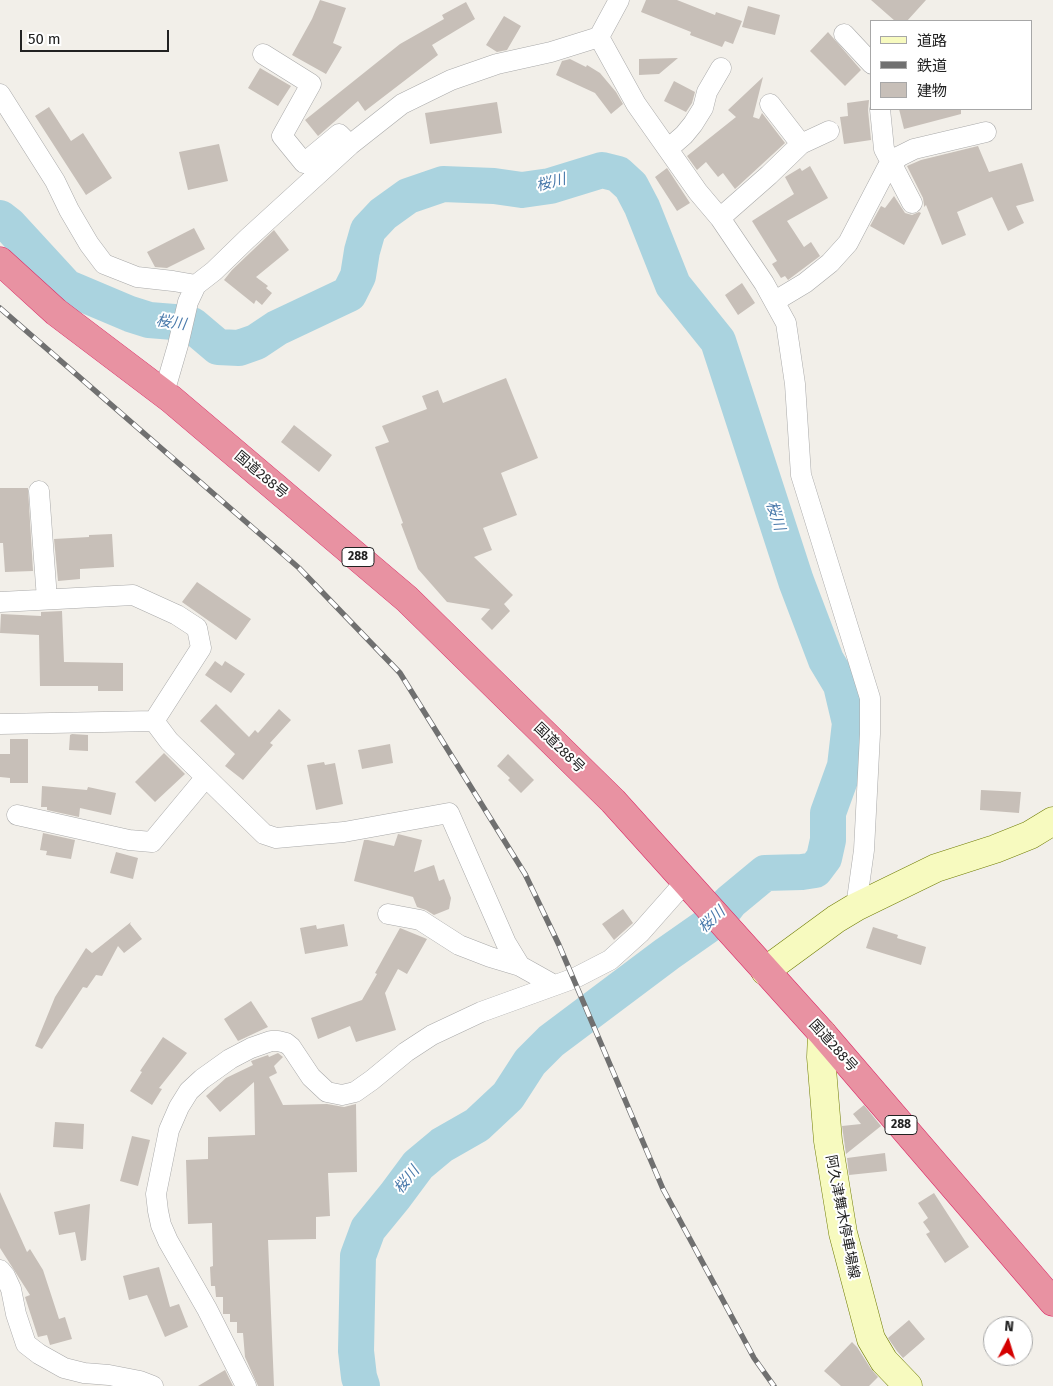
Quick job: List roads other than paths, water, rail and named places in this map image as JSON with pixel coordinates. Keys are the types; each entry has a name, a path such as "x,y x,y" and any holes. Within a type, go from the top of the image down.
{"highway":[{"name":"国道288号","path":"0,261 56,312 164,393 406,599 613,801 822,1033 1053,1302"}],"main road":[{"path":"765,971 836,919 856,907 936,868 996,849 1030,835 1053,821"},
{"name":"阿久津舞木停車場線","path":"822,1033 821,1057 828,1141 843,1233 871,1339 884,1361 908,1386"}],"street":[{"path":"164,393 192,294 246,239 350,145 402,104 451,80 497,64 551,52 599,37 619,0"},
{"path":"844,34 870,62"},
{"path":"599,37 636,104 698,192 720,218 764,283 786,323 795,384 801,475 870,698 864,850 856,907"},
{"path":"263,54 311,84 282,136 304,163 339,134 350,145"},
{"path":"668,149 693,124 703,108 707,92 721,68"},
{"path":"0,94 55,180 69,210 89,244 104,264 136,277 173,280 192,294"},
{"path":"770,104 801,144"},
{"path":"880,110 884,149 912,203"},
{"path":"720,218 801,144 829,131"},
{"path":"775,301 805,283 830,263 848,242 887,168 900,156 914,149 986,132"},
{"path":"39,491 47,600"},
{"path":"0,602 133,595 197,628 201,648 154,721"},
{"path":"0,724 154,721"},
{"path":"154,721 169,741 264,834 276,838 344,832 449,812 506,943 520,966"},
{"path":"17,815 130,840 152,842 206,777"},
{"path":"246,1386 207,1309 168,1241 161,1225 158,1211 156,1194 169,1130 179,1106 189,1091 230,1059 251,1048 271,1041 278,1041 286,1043 291,1047 320,1087 334,1094 349,1094 360,1089 406,1052 432,1035 481,1012 575,978 610,960 640,933 687,882"},
{"path":"388,914 420,920 459,945 520,966 554,985"},
{"path":"0,1270 11,1289 16,1314 26,1344 39,1354 64,1368 84,1373 109,1375 140,1381 153,1386"}],"waterway":[{"name":"桜川","path":"0,218 9,225 66,287 149,320 192,325 218,347 239,348 256,342 277,328 349,294 358,276 368,230 383,214 408,196 443,184 494,186 522,190 550,186 602,170 618,174 631,186 642,207 673,285 718,341 796,581 826,660 841,685 850,723 845,766 828,813 828,840 824,858 815,870 765,873 730,902 717,919 551,1041 530,1062 508,1096 477,1125 442,1145 418,1165 368,1229 358,1256 356,1351 362,1386"}],"railway":[{"path":"0,308 299,568 400,673 525,874 559,945 663,1189 754,1358 774,1386"}]}
